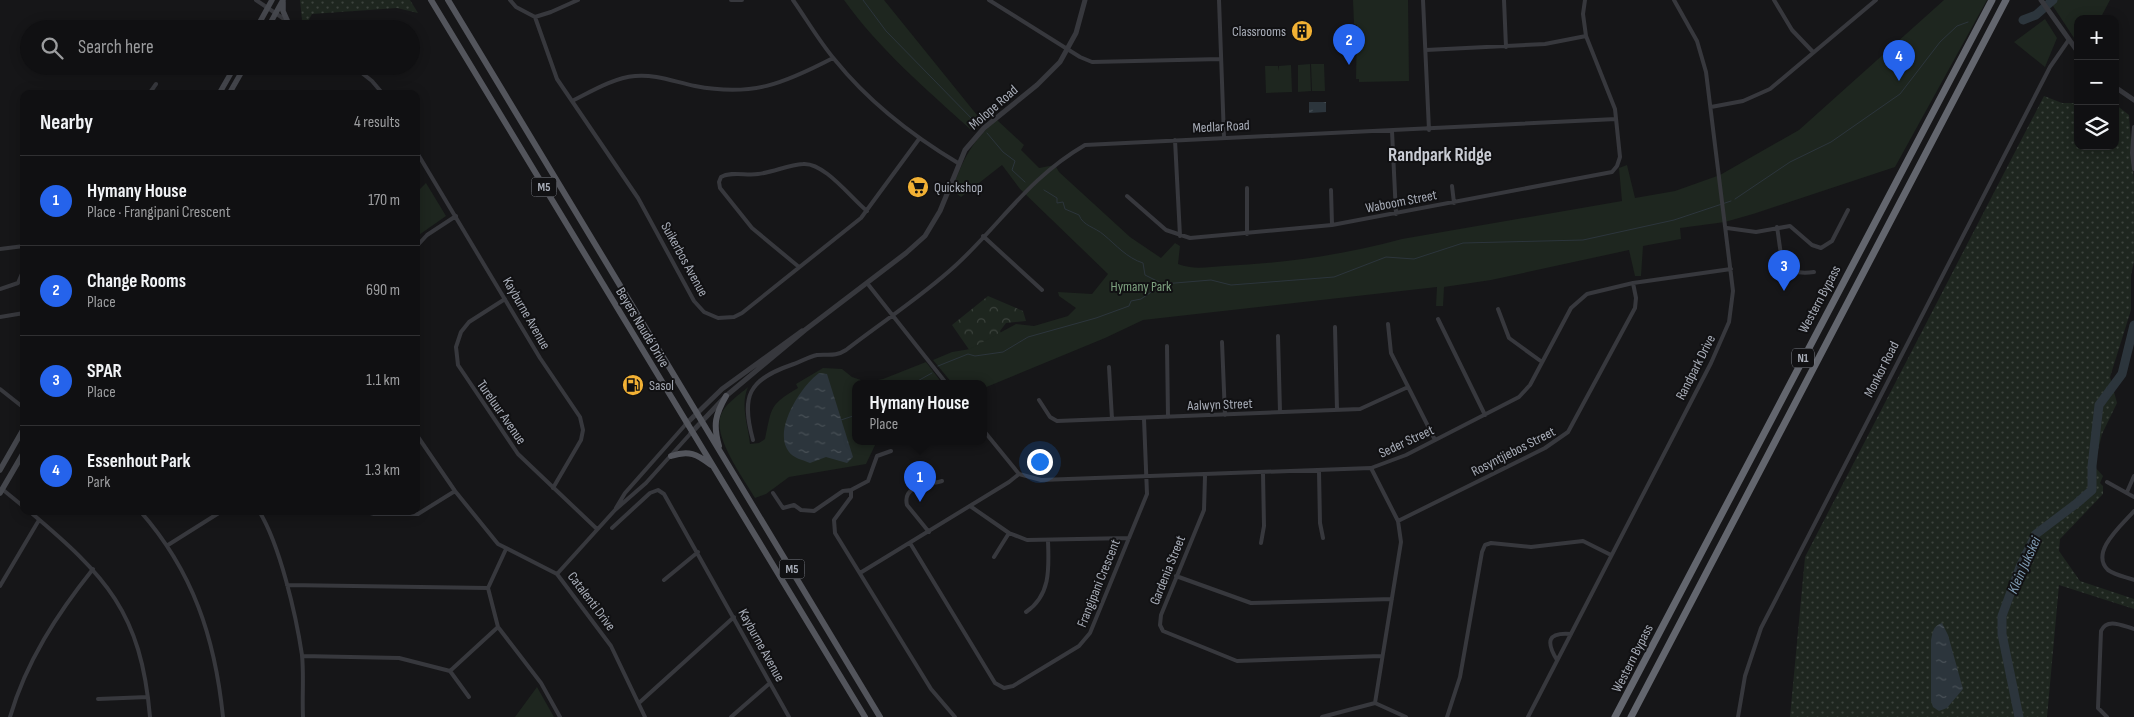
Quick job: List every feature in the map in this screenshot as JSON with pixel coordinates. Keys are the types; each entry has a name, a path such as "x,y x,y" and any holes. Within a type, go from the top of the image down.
{"highway":[{"name":"Western Bypass","path":"1615,717 1992,0"},
{"name":"Western Bypass","path":"1631,717 2006,0"}],"main road":[{"path":"261,20 272,0"},
{"path":"272,20 283,0"},
{"path":"283,0 283,11 287,20"},
{"name":"Beyers Naudé Drive","path":"431,0 691,433 718,471 865,717"},
{"name":"Beyers Naudé Drive","path":"448,0 695,413 880,717"},
{"path":"221,90 230,75"},
{"path":"231,90 240,75"},
{"path":"721,454 714,422 716,414 726,396"},
{"path":"0,470 20,435"},
{"path":"671,456 684,452 695,454 718,471"},
{"path":"1,490 20,459"}],"street":[{"path":"256,0 287,20"},
{"path":"510,0 516,7 535,16 551,12 578,0"},
{"path":"731,0 742,0"},
{"path":"793,0 833,58 862,89 919,139 958,163"},
{"path":"988,0 1086,60 1097,63 1221,59"},
{"name":"Molope Road","path":"691,433 726,396 805,330 925,236 941,209 958,163 968,146 984,128 1047,76 1069,49 1085,0"},
{"path":"1219,0 1224,137"},
{"path":"1423,0 1429,130"},
{"path":"1504,0 1506,47"},
{"path":"1584,0 1583,14 1586,36 1608,88 1616,119"},
{"name":"Randpark Drive","path":"1528,717 1721,342 1732,309 1727,228 1706,72 1700,50 1688,21 1674,0"},
{"path":"1774,0 1787,22 1813,52"},
{"path":"1711,108 1743,101 1764,92 1781,81 1876,0"},
{"path":"2041,0 2074,48"},
{"name":"Suikerbos Avenue","path":"535,16 554,72 630,186 684,283 704,312 718,318 734,317 854,224 867,211 897,166 919,139"},
{"path":"1426,50 1545,44 1586,36"},
{"name":"Monkor Road","path":"1738,717 1745,676 1761,628 2050,67 2068,41"},
{"path":"572,101 612,82 638,76 657,77 716,89 743,90 762,88 788,80 833,58"},
{"path":"366,75 379,90"},
{"path":"152,90 156,84"},
{"path":"2119,90 2134,100"},
{"name":"Medlar Road","path":"753,440 748,419 747,401 751,389 756,383 772,372 808,358 841,354 948,272 984,236 1027,188 1050,169 1085,145 1224,137 1429,130 1616,119"},
{"name":"Waboom Street","path":"1180,236 1190,238 1247,234 1332,225 1608,173 1616,169 1619,162 1616,119"},
{"path":"2134,127 2134,169"},
{"path":"1392,131 1396,214"},
{"path":"1175,140 1180,236"},
{"name":"Kayburne Avenue","path":"420,157 505,299 582,422 581,440 554,488"},
{"path":"799,267 746,221 720,188 719,182 721,177 727,174 759,174 795,165 812,164 828,174 867,211"},
{"path":"1452,186 1454,202"},
{"path":"1247,188 1247,234"},
{"path":"1331,190 1332,225"},
{"path":"1127,196 1158,224 1180,236"},
{"path":"1727,228 1756,232 1790,226 1812,245 1817,248 1825,247 1832,241 1848,210"},
{"path":"420,243 427,235 456,216"},
{"path":"1777,227 1787,268 1799,274 1814,272"},
{"path":"984,236 1042,290"},
{"path":"0,249 20,246"},
{"name":"Seder Street","path":"1019,474 1051,481 1371,468 1389,462 1435,440 1523,394 1566,316 1581,298 1595,291 1633,283 1731,269"},
{"path":"0,289 18,283 20,278"},
{"path":"867,282 944,380"},
{"name":"Rosyntjiebos Street","path":"1398,522 1554,444 1566,435 1635,308 1636,298 1633,283"},
{"name":"Tureluur Avenue","path":"505,299 465,327 457,342 457,360 468,382 518,454 597,529"},
{"path":"1498,309 1509,338 1542,362"},
{"path":"0,317 20,314"},
{"path":"1438,319 1485,415"},
{"path":"1388,324 1390,348 1435,440"},
{"path":"1335,328 1337,410"},
{"name":"Molope Road","path":"686,424 695,413 722,389 791,337 805,330"},
{"path":"1278,336 1280,412"},
{"path":"1222,342 1225,415"},
{"path":"1167,346 1168,417"},
{"path":"1110,367 1112,419"},
{"name":"Aalwyn Street","path":"1039,400 1050,417 1057,421 1144,419 1365,408 1408,387"},
{"path":"0,389 20,405"},
{"name":"Frangipani Crescent","path":"910,543 995,683 1008,688 1079,646 1087,638 1145,500 1148,477 1144,419"},
{"path":"615,510 625,492 686,424"},
{"path":"557,574 615,510 646,483 691,433"},
{"path":"860,573 929,532 1019,474 987,435"},
{"name":"Catalenti Drive","path":"420,440 455,491 494,540 506,549 557,574 611,646 646,717"},
{"path":"773,493 782,508 794,505 801,510 814,511 843,491 851,490 868,481 877,456 891,451"},
{"path":"1371,468 1398,522 1401,542 1381,656 1375,703"},
{"path":"1319,471 1320,523 1323,538"},
{"path":"1261,543 1264,521 1262,473"},
{"name":"Gardenia Street","path":"1205,476 1206,506 1161,615 1161,628 1166,633 1227,658 1250,662 1381,656"},
{"path":"2126,492 2134,476"},
{"path":"929,532 907,505 907,494 911,489 942,481"},
{"path":"2107,482 2134,497"},
{"path":"1,490 20,504"},
{"name":"Kayburne Avenue","path":"612,528 650,493 658,490 664,494 789,717"},
{"path":"851,490 852,494 848,502 835,516 833,526 838,538 931,689 955,717"},
{"path":"420,513 455,491"},
{"path":"970,506 1009,533 1027,540 1129,538"},
{"path":"2134,511 2104,546 2104,561 2111,572 2134,580"},
{"path":"33,515 71,546 111,590 131,629 140,655 150,717"},
{"path":"143,515 168,545 206,626 219,680 223,717"},
{"path":"168,545 216,515"},
{"path":"261,515 269,530 287,585 302,656 303,717"},
{"path":"0,586 39,520"},
{"path":"994,557 1009,533"},
{"path":"1026,612 1038,603 1047,584 1049,573 1048,541"},
{"path":"1447,717 1460,677 1482,552 1485,546 1491,543 1531,547 1583,541 1611,555"},
{"path":"506,549 488,588 498,627 541,683 560,717"},
{"path":"664,580 698,552"},
{"path":"10,717 32,660 49,630 93,569"},
{"path":"1176,576 1251,603 1392,599"},
{"path":"287,585 488,588"},
{"path":"640,702 734,618"},
{"path":"2107,717 2098,708 2101,631 2104,626 2110,623 2134,629"},
{"path":"450,670 498,627"},
{"path":"1558,660 1550,648 1550,641 1553,636 1559,633 1571,634"},
{"path":"302,656 399,658 450,670 469,697"},
{"path":"731,717 770,683"},
{"path":"98,699 148,697"},
{"path":"1322,717 1375,703 1406,717"}],"green space":[{"path":"300,0 410,0 418,13 397,8 312,14 309,20 302,20"},
{"path":"844,0 884,0 981,120 970,129 888,52"},
{"path":"1353,0 1408,0 1409,81 1359,82 1359,79 1356,79 1357,25 1354,24"},
{"name":"Hymany Park","path":"1944,0 1987,0 1895,167 1725,222 1680,228 1681,239 1643,246 1641,276 1635,276 1629,250 1491,280 1444,287 1443,306 1436,306 1437,287 1143,320 1105,338 987,387 987,380 950,380 933,360 952,352 970,349 1016,324 1034,326 1068,316 1076,308 1059,296 1058,292 1092,294 1108,274 1020,189 1002,165 961,197 952,190 969,151 981,135 997,120 1024,145 1021,150 1039,168 1055,165 1059,172 1130,237 1161,258 1175,243 1180,246 1178,264 1195,268 1246,265 1336,254 1402,239 1622,201 1619,168 1627,165 1635,198 1675,191 1720,175 1799,130"},
{"path":"2049,0 2110,0 2102,15 2074,15 2074,38"},
{"path":"2045,19 2057,38 2045,67 2014,42"},
{"path":"1310,64 1311,91 1298,92 1298,65"},
{"path":"1311,64 1324,64 1325,91 1312,91"},
{"path":"1291,65 1292,92 1266,93 1265,66 1278,66 1278,71 1279,66"},
{"path":"2044,96 2062,103 2074,103 2074,150 2119,150 2119,107 2129,115 2134,181 2134,262 2131,275 2131,310 2110,377 2117,403 2102,434 2094,466 2103,476 2100,483 2103,486 2103,494 2060,539 2059,551 2080,581 2134,599 2134,609 2059,585 2047,717 1790,717 1805,557"},
{"path":"426,183 446,216 420,234 420,189"},
{"path":"988,296 1023,311 1026,321 1006,323 1000,331 1003,337 970,351 952,325"},
{"path":"926,362 940,380 878,380"},
{"path":"823,368 842,369 852,377 861,380 852,380 852,445 875,445 866,464 789,477 766,494 755,498 726,448 722,437 720,418 724,409 748,387 745,415 750,444 759,443 765,439 773,408 798,388 796,384"},
{"path":"537,687 554,717 515,717"}],"water":[{"path":"1309,102 1326,102 1326,112 1309,113"},
{"path":"819,373 827,374 853,457 847,463 826,457 810,463 793,456 785,443 786,421 791,410 804,388"},
{"path":"1942,623 1948,635 1963,689 1947,708 1939,711 1933,707 1931,701 1931,640 1935,627"}],"waterway":[{"path":"863,0 886,31 977,124"},
{"path":"2023,20 2036,15 2053,0"},
{"path":"1735,199 1790,162 1831,142 1900,94 1940,42 1957,26 1968,22"},
{"path":"987,133 1003,152 1015,161 1012,170 1025,182"},
{"path":"1044,190 1057,198 1057,203 1063,202 1065,209 1079,215 1083,222 1101,232 1127,255 1143,263 1145,275 1163,284"},
{"path":"938,366 968,354 975,356 1003,352 1028,337 1096,318 1129,306 1131,301 1141,299 1163,284 1211,280 1231,285 1334,277 1386,257 1414,259 1463,243 1583,240 1674,220 1731,201"},
{"name":"Klein Jukskei","path":"2019,717 2002,634 2002,616 2020,567 2036,534 2092,490 2092,466 2099,405 2122,374 2134,325"},
{"path":"919,380 932,373"},
{"path":"841,420 852,416"}],"place":[{"name":"Classrooms","path":"1302,31"},
{"name":"Change Rooms","path":"1349,65"},
{"name":"Essenhout Park","path":"1899,81"},
{"name":"Quickshop","path":"918,187"},
{"name":"SPAR","path":"1784,291"},
{"name":"Sasol","path":"633,385"},
{"name":"Hymany House","path":"920,502"}],"district":[{"name":"Randpark Ridge","path":"1440,154"}]}
